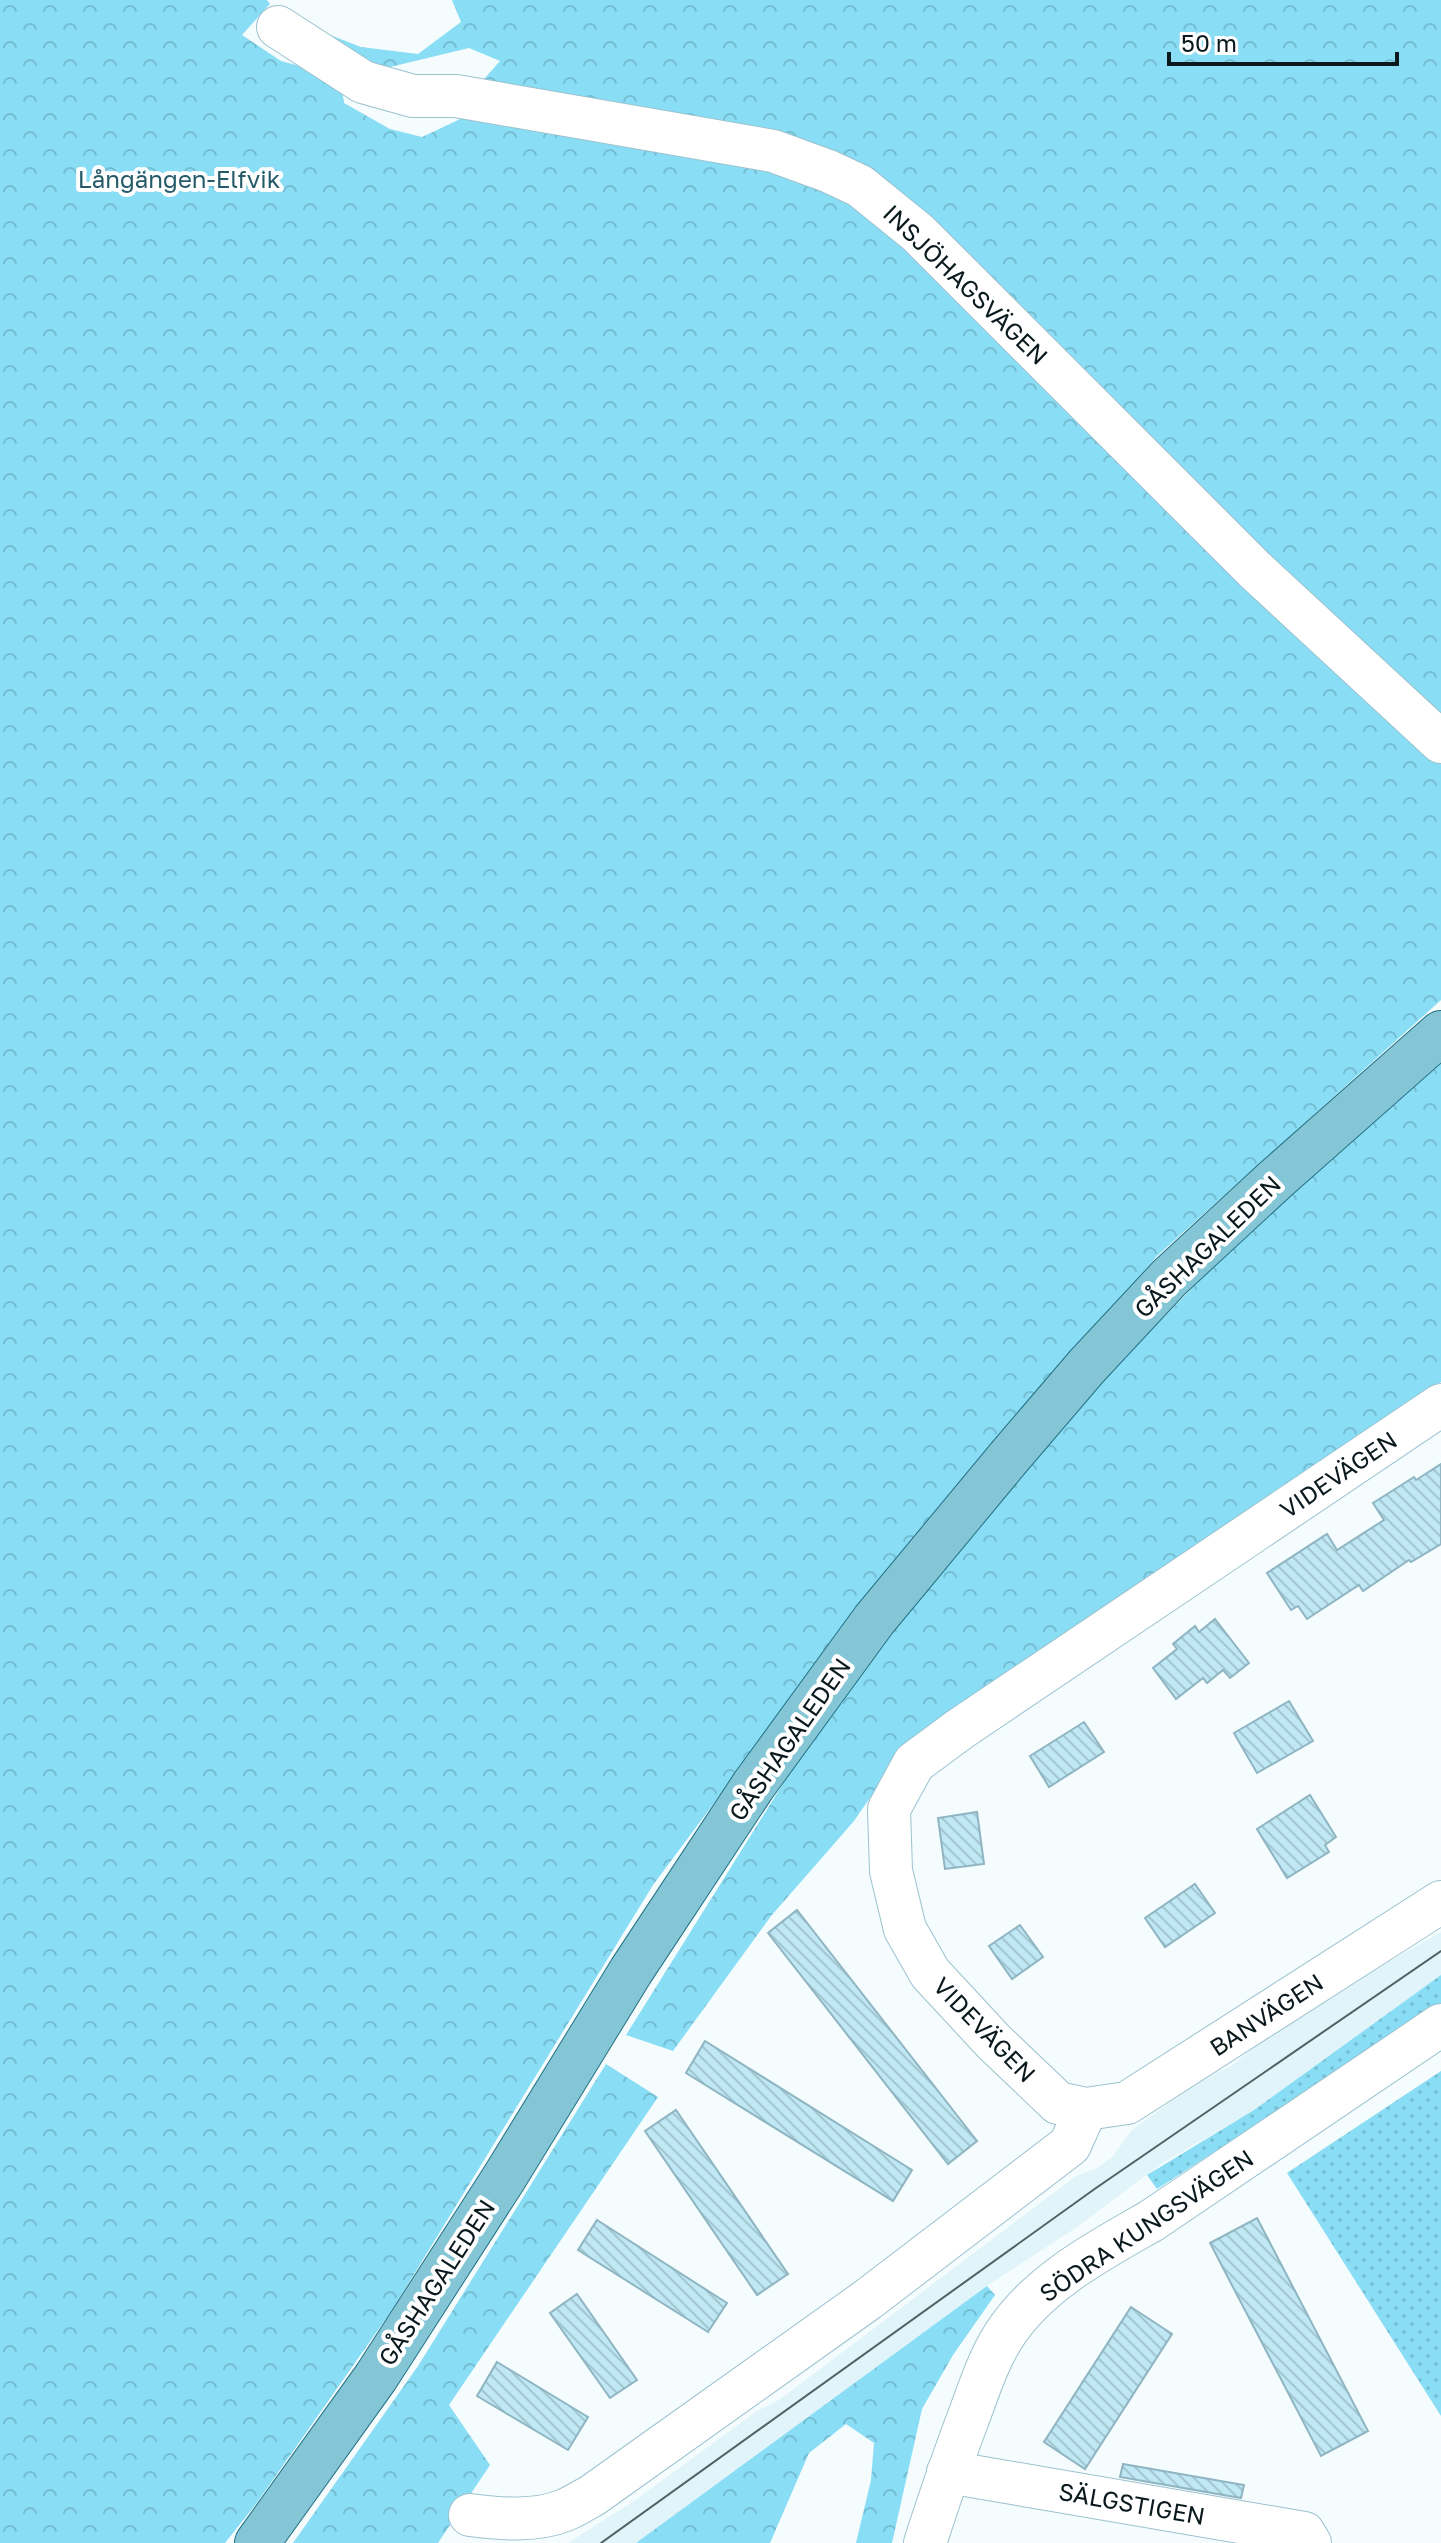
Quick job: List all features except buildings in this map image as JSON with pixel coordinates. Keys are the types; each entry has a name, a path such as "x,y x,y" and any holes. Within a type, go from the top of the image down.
{"main road":[{"name":"GÅSHAGALEDEN","path":"257,2543 376,2377 504,2178 631,1971 753,1786 874,1620 1029,1433 1169,1278 1441,1033"}],"street":[{"name":"INSJÖHAGSVÄGEN","path":"278,27 363,82 413,96 456,96 773,151 860,186 918,233 1255,570 1441,742"},
{"name":"VIDEVÄGEN","path":"1086,2109 1058,2103 993,2041 930,1973 905,1929 894,1886 889,1809 914,1763 960,1729 1441,1405"},
{"name":"BANVÄGEN","path":"1086,2109 1127,2103 1441,1902"},
{"name":"SÖDRA KUNGSVÄGEN","path":"925,2543 984,2373 1004,2336 1029,2305 1065,2274 1103,2248 1151,2221 1441,2025"},
{"path":"470,2515 511,2519 536,2517 564,2511 593,2495 867,2300 1070,2145 1086,2109"},
{"name":"SÄLGSTIGEN","path":"948,2472 1304,2533 1310,2543"}],"shaded area":[{"path":"1441,1932 1441,1975 1254,2110 1161,2164 1077,2227 987,2286 636,2543 568,2543 637,2499 757,2411 779,2400 1076,2176 1099,2167 1113,2156 1131,2131 1184,2092 1230,2067 1346,1986"}],"green space":[{"name":"Långängen-Elfvik","path":"0,0 267,0 270,4 242,35 281,61 340,77 344,103 390,129 422,137 473,113 792,169 866,210 1441,756 1441,1000 1157,1256 869,1595 653,1885 392,2310 256,2504 225,2543 0,2543"},
{"path":"452,0 1441,0 1441,726 862,176 478,86 500,61 469,48 386,68 352,63 286,18 361,47 418,54 461,22"},
{"path":"1441,1052 1441,1382 905,1747 854,1821 771,1916 673,2051 626,2035 801,1755 919,1597 1083,1400 1249,1230"},
{"path":"1441,1975 1441,2005 1157,2189 1147,2175 1254,2110"},
{"path":"606,2064 658,2097 449,2405 490,2465 438,2543 293,2543 418,2366"},
{"path":"1441,2071 1441,2416 1287,2173"},
{"path":"987,2286 995,2295 953,2355 922,2409 892,2543 856,2543 871,2480 874,2443 846,2424 809,2453 770,2543 636,2543"}],"tram line":[{"path":"601,2543 1096,2188 1441,1951"}]}
